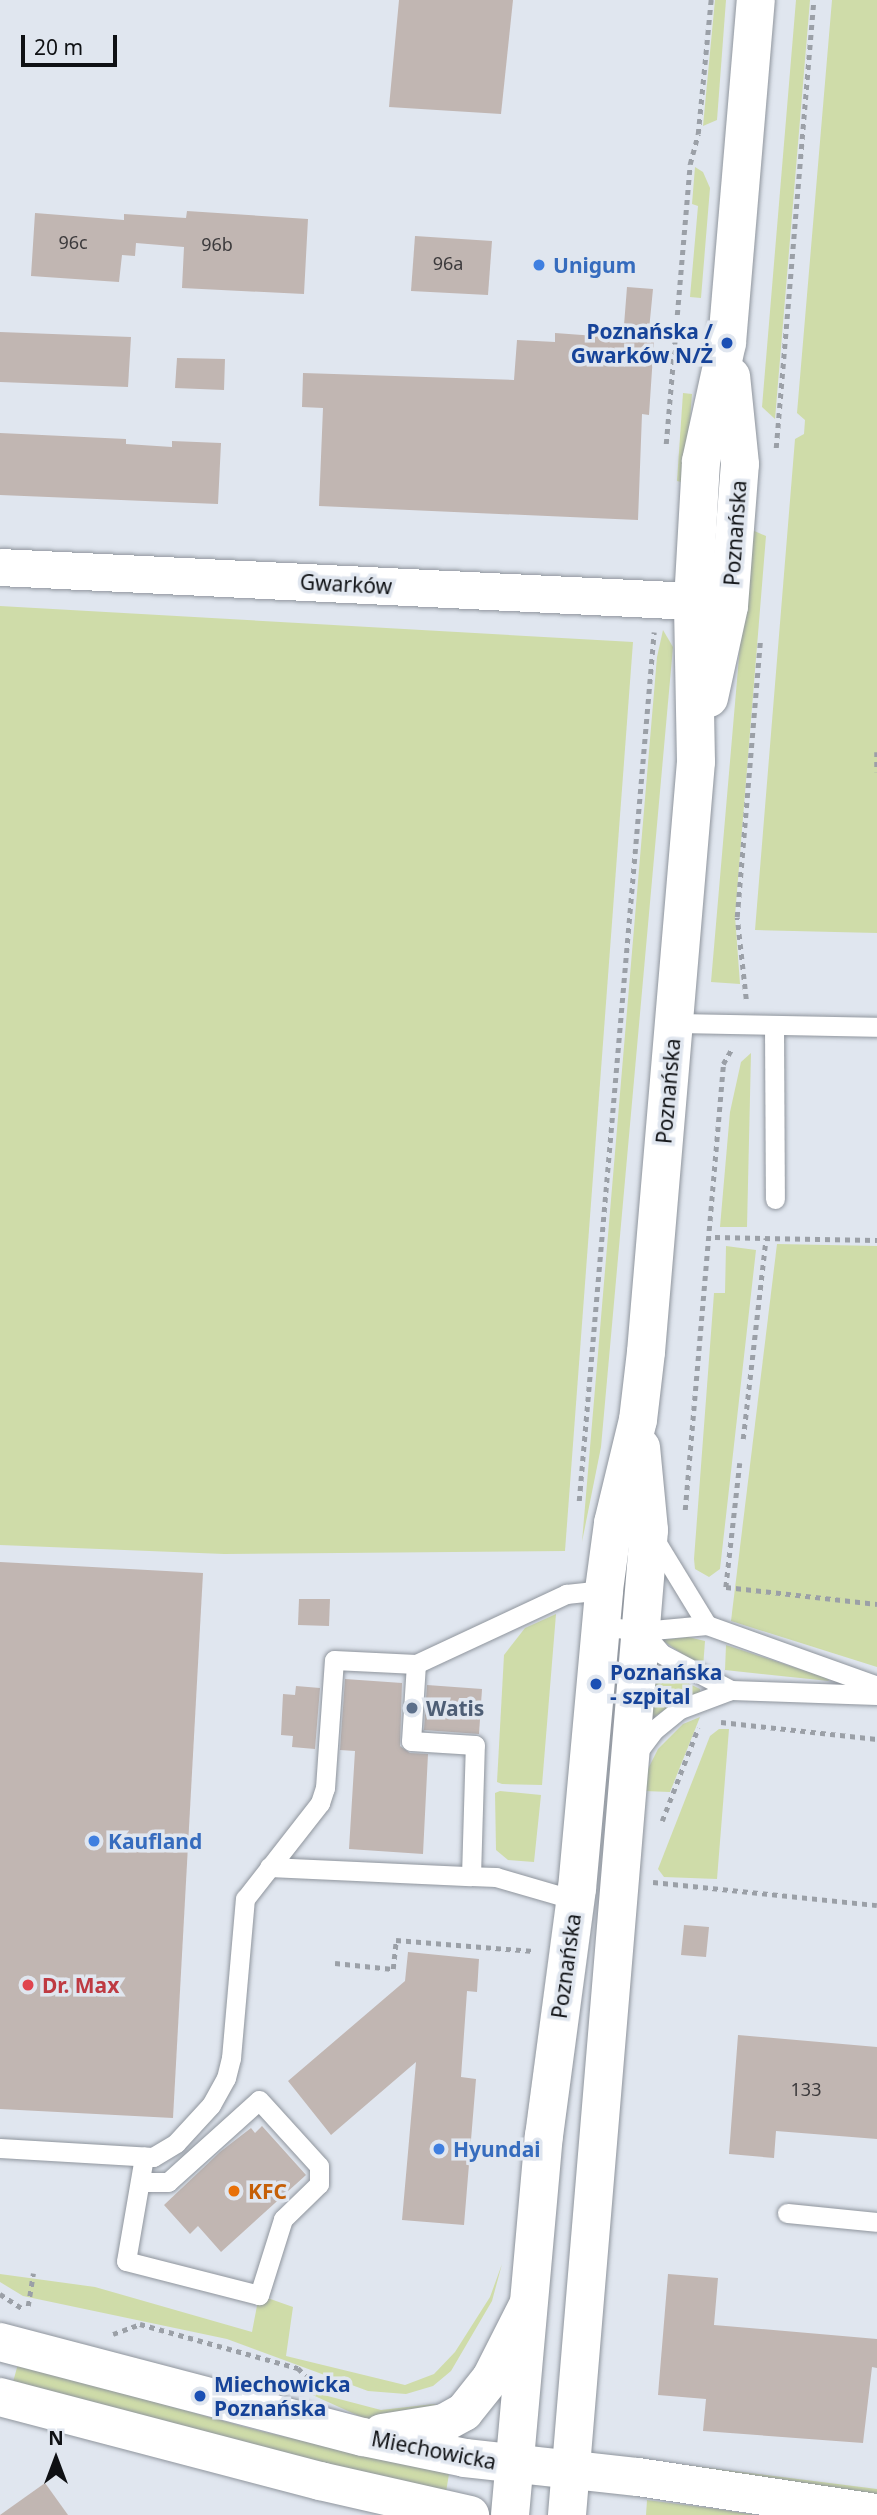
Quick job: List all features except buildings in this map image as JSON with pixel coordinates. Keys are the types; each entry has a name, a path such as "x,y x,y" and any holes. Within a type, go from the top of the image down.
{"main road":[{"name":"Poznańska","path":"696,762 675,600 727,343 756,0"},
{"name":"Poznańska","path":"510,2515 554,2046 575,1900 612,1523 638,1420 696,762 729,606 740,464 727,343"},
{"name":"Poznańska","path":"567,2515 642,1631 667,1526 638,1420"},
{"path":"363,2437 444,2423 464,2412 491,2378 528,2305"},
{"name":"Miechowicka","path":"0,2342 363,2437 514,2465 572,2469 877,2513"},
{"path":"0,2397 320,2481 470,2515"},
{"path":"320,2481 391,2515"}],"street":[{"name":"Gwarków","path":"0,567 675,600"}],"lane":[{"path":"674,1023 877,1027"},
{"path":"774,1025 775,1199"},
{"path":"667,1526 708,1625"},
{"path":"0,2148 144,2157 160,2153 186,2133 211,2105 226,2078 234,2038 241,1911 251,1885 269,1867 320,1803 325,1788 334,1660 416,1664 566,1594 603,1608 642,1631 662,1654 731,1690"},
{"path":"642,1631 708,1625 877,1686"},
{"path":"416,1664 411,1741 475,1745 471,1876"},
{"path":"631,1761 654,1730 680,1709 731,1690 877,1695"},
{"path":"269,1867 496,1877 575,1900"},
{"path":"141,2182 168,2182 259,2100 319,2166 319,2184 283,2219 259,2295 126,2261 144,2157"},
{"path":"787,2213 877,2222"}],"path":[{"path":"665,453 690,164 698,134 710,0"},
{"path":"776,450 814,0"},
{"path":"579,1512 675,600"},
{"path":"667,1526 723,1063 737,1041 748,1038 737,917 761,633"},
{"path":"877,752 877,772"},
{"path":"715,1237 877,1240"},
{"path":"743,1439 766,1238"},
{"path":"740,1463 726,1587 877,1604"},
{"path":"709,1721 877,1739"},
{"path":"652,1882 877,1905"},
{"path":"335,1963 393,1969 396,1940 540,1951"},
{"path":"28,2306 33,2273"},
{"path":"0,2294 39,2315"},
{"path":"100,2331 113,2334 140,2324 299,2368 319,2389 330,2392"}],"green space":[{"path":"715,0 726,0 717,120 703,126"},
{"path":"796,0 810,0 775,419 762,407"},
{"path":"832,0 877,0 877,933 755,930 795,439 804,434 805,420 797,413"},
{"path":"695,167 703,172 710,188 701,298 690,297 698,206 692,204"},
{"path":"683,393 692,394 685,483 677,481"},
{"path":"750,529 766,536 735,916 740,984 711,982"},
{"path":"0,606 633,642 565,1551 224,1554 0,1545"},
{"path":"663,630 673,647 601,1447 582,1542 657,657"},
{"path":"751,1053 747,1227 720,1227 730,1112 741,1062"},
{"path":"777,1244 877,1246 877,1667 731,1621"},
{"path":"726,1246 756,1250 720,1569 709,1577 695,1569 694,1559 714,1293 725,1293"},
{"path":"556,1614 542,1785 502,1784 497,1782 504,1655 525,1628"},
{"path":"688,1637 705,1641 703,1668 662,1640"},
{"path":"726,1645 827,1678 829,1681 725,1670"},
{"path":"657,1668 700,1689 700,1694 679,1700 651,1719"},
{"path":"700,1717 670,1792 644,1791 644,1777 658,1749 683,1724"},
{"path":"719,1729 729,1729 717,1879 664,1877 658,1869 710,1736"},
{"path":"500,1791 541,1795 534,1862 508,1860 496,1850 495,1793"},
{"path":"502,2264 492,2301 451,2371 433,2386 406,2394 368,2391 227,2339 23,2296 0,2282 0,2274 95,2287 252,2332 259,2295 293,2307 286,2356 405,2385 434,2374 455,2352 490,2297"},
{"path":"18,2364 260,2431 449,2474 446,2492 334,2467 13,2382"},
{"path":"297,2388 381,2410 434,2404 447,2409 370,2421"},
{"path":"646,2460 877,2489 877,2497"},
{"path":"647,2500 717,2509 756,2515 646,2515"}],"place":[{"name":"Unigum","path":"539,265"},
{"name":"Poznańska / Gwarków N/Ż","path":"727,343"},
{"name":"Poznańska - szpital","path":"596,1684"},
{"name":"Watis","path":"412,1708"},
{"name":"Kaufland","path":"94,1841"},
{"name":"Dr. Max","path":"28,1985"},
{"name":"Hyundai","path":"439,2149"},
{"name":"KFC","path":"234,2191"},
{"name":"Miechowicka Poznańska","path":"200,2396"}]}
